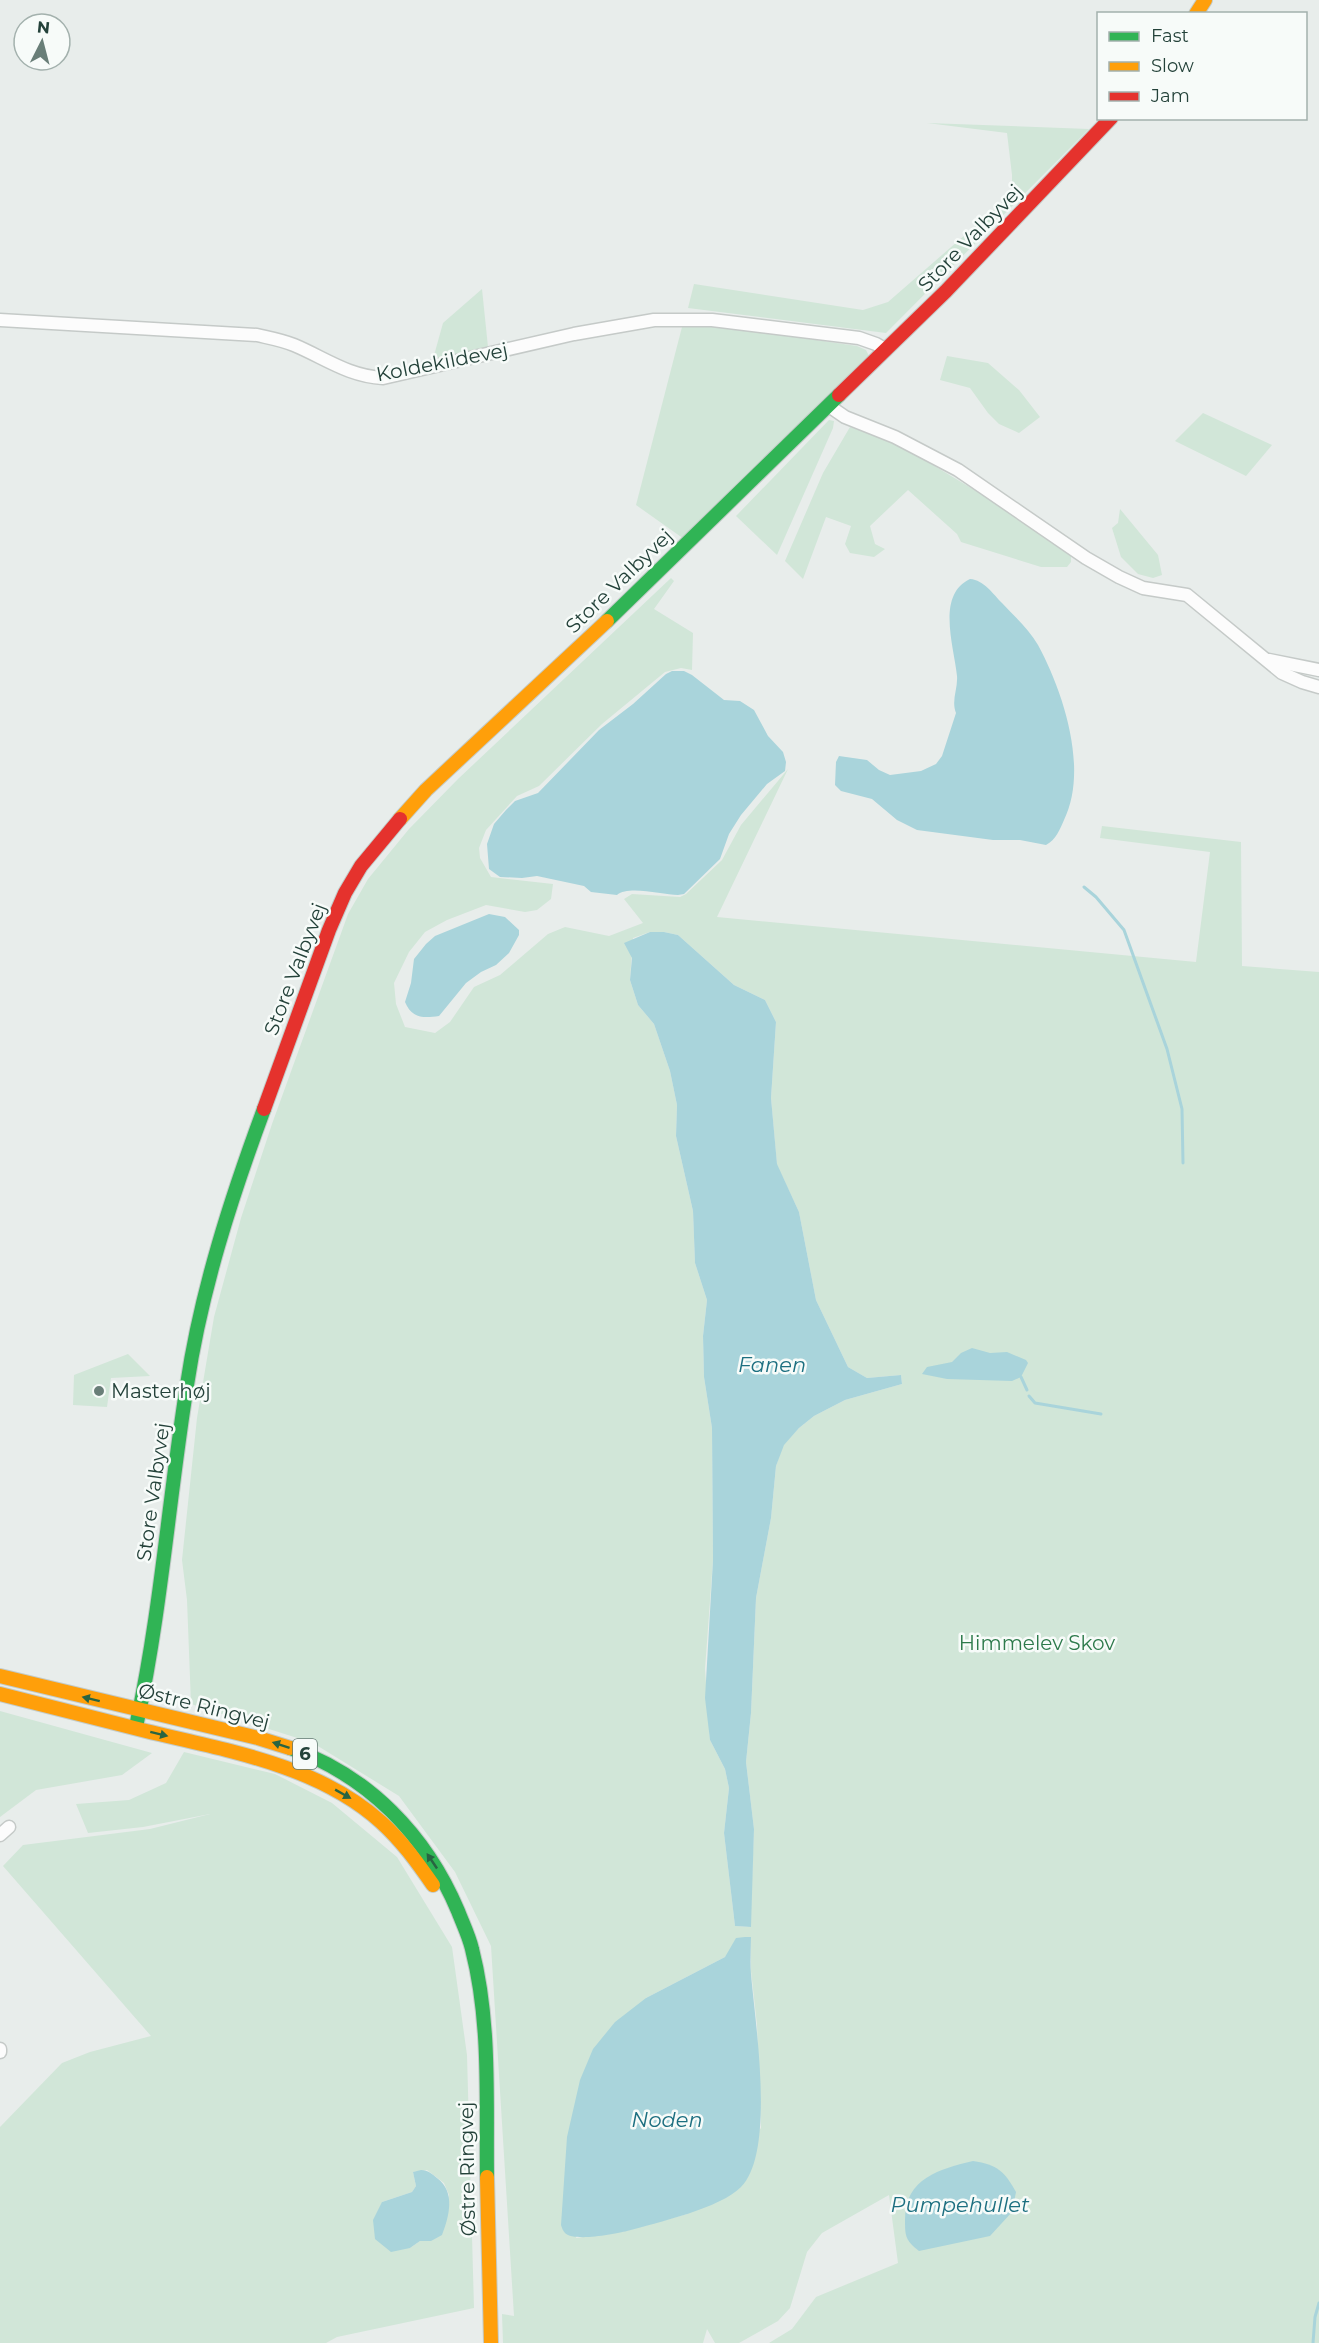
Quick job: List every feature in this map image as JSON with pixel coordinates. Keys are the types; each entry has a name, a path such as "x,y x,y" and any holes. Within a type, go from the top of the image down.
{"street":[{"name":"Store Valbyvej","path":"135,1728 151,1658 187,1383 208,1283 244,1163 329,930 345,893 361,866 426,790 829,406 954,283 1109,120"},
{"name":"Koldekildevej","path":"0,320 257,335 296,346 347,371 383,378 574,334 654,320 712,320 836,336 859,339 886,350"},
{"path":"829,406 835,412 895,437 958,470 1119,578 1143,588 1187,595 1282,673 1319,687"},
{"path":"1264,659 1319,670"},
{"name":"Østre Ringvej","path":"0,1676 258,1738 298,1751 331,1766 363,1786 393,1811 419,1840 456,1904 473,1950 480,1994 484,2054 491,2343"},
{"name":"Østre Ringvej","path":"0,1694 264,1760 316,1779 356,1802 388,1828 426,1873 448,1909 467,1954 480,1994"}],"green space":[{"path":"927,123 1089,129 886,333 688,308 694,284 863,310 888,302 1012,194 1007,133"},
{"path":"482,289 488,347 433,359 443,323"},
{"path":"708,324 857,346 866,350 869,356 684,539 636,505 682,327"},
{"path":"947,356 988,363 1019,390 1040,417 1019,433 999,424 970,388 940,380"},
{"path":"1203,413 1272,445 1246,476 1175,441"},
{"path":"829,420 834,421 833,428 777,555 736,516"},
{"path":"850,427 898,444 986,497 1071,556 1071,562 1067,567 1041,567 961,542 957,534 908,490 870,526 875,544 885,549 874,557 850,553 845,544 851,526 826,517 803,579 785,561 823,473"},
{"path":"1120,509 1158,555 1162,575 1153,578 1138,574 1121,557 1112,528 1118,523"},
{"name":"Himmelev Skov","path":"671,578 674,581 654,609 693,633 692,670 681,668 665,672 602,724 539,786 517,796 486,830 479,848 480,858 491,877 553,884 551,899 537,910 525,912 486,905 447,920 425,932 409,952 394,983 396,1004 405,1027 435,1033 450,1022 474,987 500,975 548,934 565,927 609,936 643,923 624,899 632,894 680,897 686,894 722,860 741,825 788,769 717,917 1196,962 1210,852 1100,838 1102,826 1241,842 1242,966 1319,972 1319,2343 769,2343 792,2329 816,2297 898,2263 889,2195 822,2233 807,2252 790,2308 778,2321 739,2343 715,2343 707,2329 703,2343 503,2343 502,2314 514,2316 491,1946 455,1872 399,1796 313,1743 191,1704 187,1600 182,1560 197,1418 214,1317 241,1218 272,1124 348,914 368,879 409,829 458,779","holes":["650,932 678,935 734,985 765,1000 776,1022 771,1098 777,1165 799,1212 816,1300 848,1367 867,1378 901,1375 902,1384 845,1400 814,1416 783,1445 776,1466 771,1518 756,1598 751,1713 746,1762 754,1829 750,1927 735,1926 724,1833 729,1788 725,1769 710,1740 705,1669 713,1560 712,1428 704,1377 703,1336 707,1300 695,1263 693,1211 676,1136 677,1105 670,1071 654,1024 638,1005 630,980 633,938","751,1938 761,2128 687,2214 625,2231 576,2238 646,1998 725,1957"]},
{"path":"128,1354 150,1376 111,1378 107,1407 73,1405 74,1375"},
{"path":"0,1711 152,1753 122,1775 36,1790 0,1817"},
{"path":"184,1752 275,1774 332,1803 397,1857 452,1947 467,2055 474,2308 337,2337 326,2343 0,2343 0,2127 62,2063 90,2052 151,2036 3,1866 23,1845 150,1829 210,1814 143,1827 88,1833 76,1804 129,1800 166,1783","holes":["427,2170 444,2183 449,2195 431,2241 420,2241 410,2248 382,2202 412,2192 416,2186 413,2172"]}],"water":[{"path":"970,579 988,588 1030,634 1047,664 1064,707 1070,731 1074,778 1071,800 1064,820 1055,837 1046,845 1020,840 993,840 917,830 897,820 872,799 841,791 835,785 836,762 839,756 867,760 879,770 890,775 921,771 936,764 942,756 956,713 954,704 957,676 951,636 950,609 953,597"},
{"path":"672,671 684,671 724,700 740,701 754,710 768,736 783,752 786,762 785,771 767,784 741,815 729,834 720,859 684,894 678,895 638,891 622,892 617,895 591,892 584,886 537,876 500,877 489,869 487,844 494,824 506,810 515,801 538,793 599,730"},
{"path":"489,914 505,917 519,930 519,935 509,953 496,965 466,983 439,1016 423,1017 411,1012 405,1002 411,983 414,959 435,936"},
{"name":"Fanen","path":"650,932 678,935 734,985 765,1000 776,1022 771,1098 777,1164 799,1212 816,1300 848,1367 867,1378 901,1375 902,1384 845,1400 814,1416 784,1445 776,1466 771,1518 756,1598 751,1713 746,1762 754,1829 751,1927 735,1926 724,1833 729,1788 725,1769 710,1740 705,1698 713,1560 712,1428 704,1377 703,1336 707,1300 695,1263 693,1211 676,1136 677,1105 670,1071 654,1024 638,1005 630,980 632,958 624,943"},
{"path":"972,1348 990,1353 1007,1352 1028,1363 1021,1377 1012,1381 947,1379 922,1374 927,1367 952,1362 961,1353"},
{"name":"Noden","path":"751,1937 751,1974 761,2086 758,2146 752,2170 741,2187 732,2195 687,2214 604,2235 577,2237 565,2233 561,2225 567,2137 580,2080 593,2049 615,2022 646,1998 725,1957 736,1938"},
{"name":"Pumpehullet","path":"973,2161 994,2167 1008,2179 1016,2192 1012,2212 990,2236 919,2251 908,2241 906,2234 905,2219 911,2194 918,2185 937,2172"},
{"path":"428,2171 447,2190 449,2213 442,2235 431,2241 420,2241 410,2248 391,2252 375,2239 373,2220 382,2202 412,2192 416,2186 413,2172"}],"waterway":[{"path":"1084,887 1096,897 1124,930 1167,1049 1182,1109 1183,1163"},
{"path":"1021,1377 1027,1390"},
{"path":"1029,1396 1035,1403 1101,1414"},
{"path":"1313,2343 1315,2317 1319,2303"}],"traffic: fast":[{"path":"607,621 839,395"},
{"path":"137,1722 159,1596 181,1427 200,1315 218,1245 264,1109"},
{"path":"290,1748 345,1774 391,1811 429,1857 458,1911 472,1949 482,2005 486,2063 487,2177"}],"traffic: slow":[{"path":"1197,12 1205,0"},
{"path":"400,819 426,790 607,621"},
{"path":"0,1676 258,1738 290,1748"},
{"path":"0,1694 238,1753 300,1773 329,1786 381,1822 402,1844 433,1885"},
{"path":"487,2177 491,2343"}],"traffic: jam":[{"path":"839,395 946,291 1109,120"},
{"path":"264,1109 329,930 345,893 361,866 400,819"}],"place":[{"name":"Masterhøj","path":"99,1391"}]}
